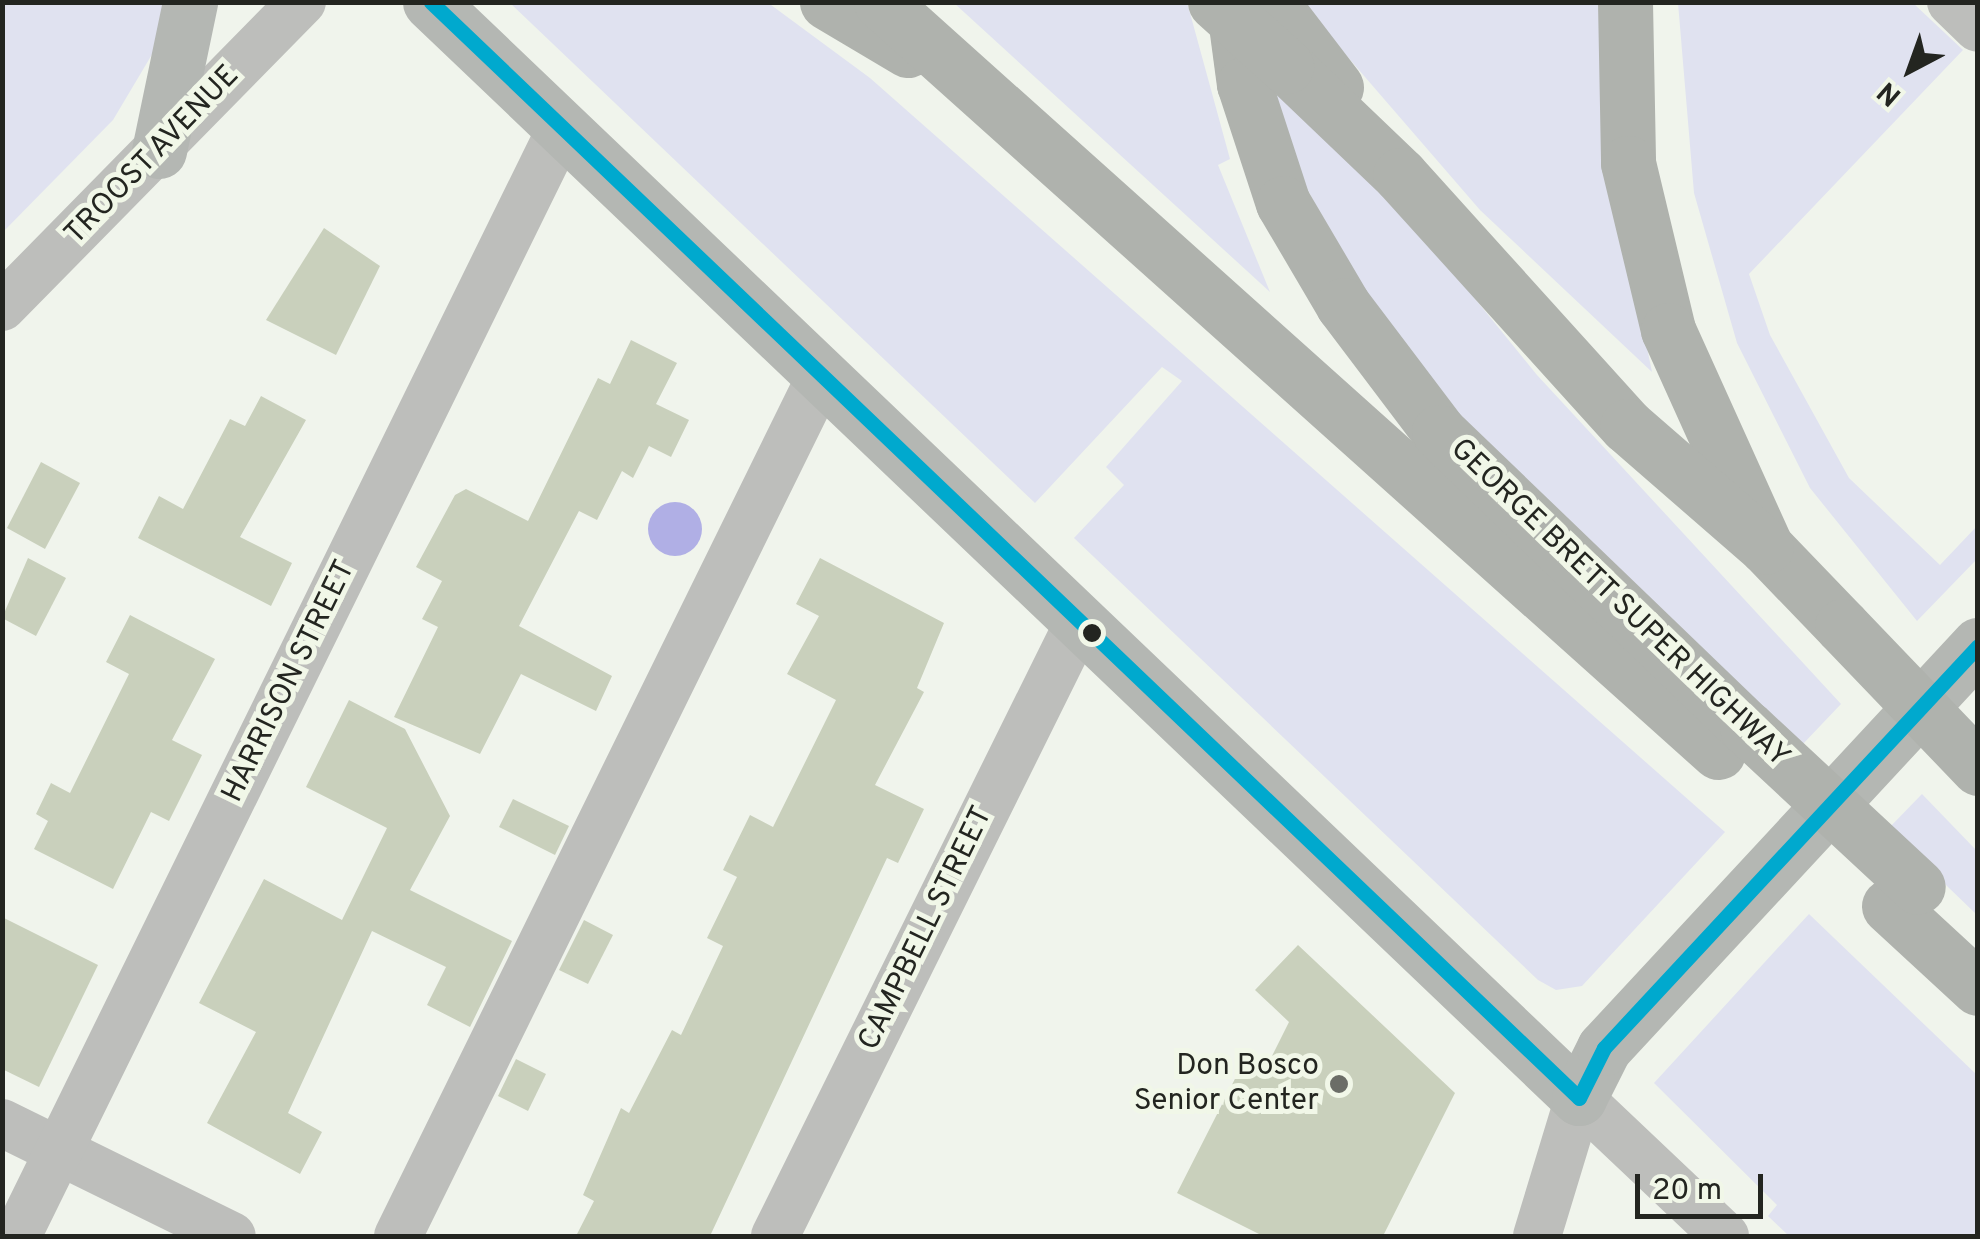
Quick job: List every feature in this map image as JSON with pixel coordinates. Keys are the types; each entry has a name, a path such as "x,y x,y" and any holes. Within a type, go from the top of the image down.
{"highway":[{"path":"827,2 958,80"},
{"path":"880,2 958,80 1733,740"},
{"path":"1215,2 1297,57 1628,426 1766,546 1978,768"},
{"name":"GEORGE BRETT SUPER HIGHWAY","path":"1233,2 1244,84 1284,203 1343,305 1439,432 1733,740 1903,897 1978,942"},
{"path":"1271,2 1297,57"},
{"path":"1626,2 1628,163 1668,330 1766,546"},
{"path":"1903,897 1978,988"}],"main road":[{"path":"160,151 190,2"},
{"path":"430,2 1579,1098 1604,1048 1978,644"}],"street":[{"name":"TROOST AVENUE","path":"2,307 160,151 302,2"},
{"path":"1951,2 1978,28"},
{"name":"HARRISON STREET","path":"18,1236 562,127"},
{"path":"398,1236 821,376"},
{"name":"CAMPBELL STREET","path":"775,1236 1080,622"},
{"path":"1537,1236 1579,1098 1725,1236"},
{"path":"2,1123 232,1236"}],"shaded area":[{"path":"767,2 870,78 1725,832 1582,986 1556,990 1538,980 1074,538 1124,485 1106,467 1182,381 1162,367 1035,503 510,3"},
{"path":"1187,2 1230,159 1218,165 1270,292 954,3"},
{"path":"3,3 170,3 157,46 113,120 3,232"},
{"path":"1301,3 1605,3 1627,250 1652,372 1480,210"},
{"path":"1678,3 1913,3 1963,50 1749,274 1770,335 1849,478 1940,565 1977,526 1977,559 1917,621 1810,488 1737,343 1694,193"},
{"path":"1271,80 1433,247 1537,375 1841,704 1802,745 1448,412 1344,259 1302,179"},
{"path":"1922,794 1977,851 1977,915 1888,829"},
{"path":"1809,914 1977,1075 1977,1236 1789,1236 1768,1216 1777,1205 1654,1083"}],"water":[{"path":"675,502 694,510 702,529 694,548 675,556 656,548 648,529 656,510"}],"building":[{"path":"324,228 380,266 336,355 266,320"},
{"path":"631,340 677,363 656,404 689,420 671,457 649,446 633,478 622,471 597,520 579,511 519,626 612,676 596,711 521,674 480,754 394,717 438,627 422,619 442,581 416,567 455,495 466,489 528,521 598,378 610,384"},
{"path":"261,396 306,420 240,537 292,563 271,606 138,538 159,496 183,509 230,419 245,426"},
{"path":"41,462 80,483 45,549 7,528"},
{"path":"28,558 66,578 36,636 2,618"},
{"path":"820,558 944,623 917,688 924,692 875,785 924,809 898,863 887,858 710,1236 576,1236 594,1201 583,1195 621,1108 629,1113 672,1030 681,1035 723,946 707,938 737,877 723,870 750,815 773,827 836,700 787,674 819,616 796,604"},
{"path":"130,615 215,659 172,740 202,755 169,821 151,812 113,889 34,849 48,821 36,814 51,783 70,793 129,674 106,662"},
{"path":"349,700 405,729 450,816 410,890 512,941 470,1027 427,1005 446,967 372,931 288,1113 322,1132 300,1174 207,1123 256,1032 199,1003 264,879 342,920 387,828 306,787"},
{"path":"513,799 569,826 555,855 499,827"},
{"path":"2,917 98,965 39,1087 2,1069"},
{"path":"584,920 613,935 588,984 559,970"},
{"name":"Don Bosco Senior Center","path":"1298,945 1455,1093 1383,1236 1263,1236 1177,1193 1243,1063 1263,1074 1289,1022 1255,990"},
{"path":"516,1059 546,1074 528,1111 498,1096"}],"transit line":[{"path":"431,2 1579,1098"},
{"path":"1579,1098 1604,1048 1978,646"}],"place":[{"name":"Don Bosco Senior Center","path":"1339,1084"}]}
